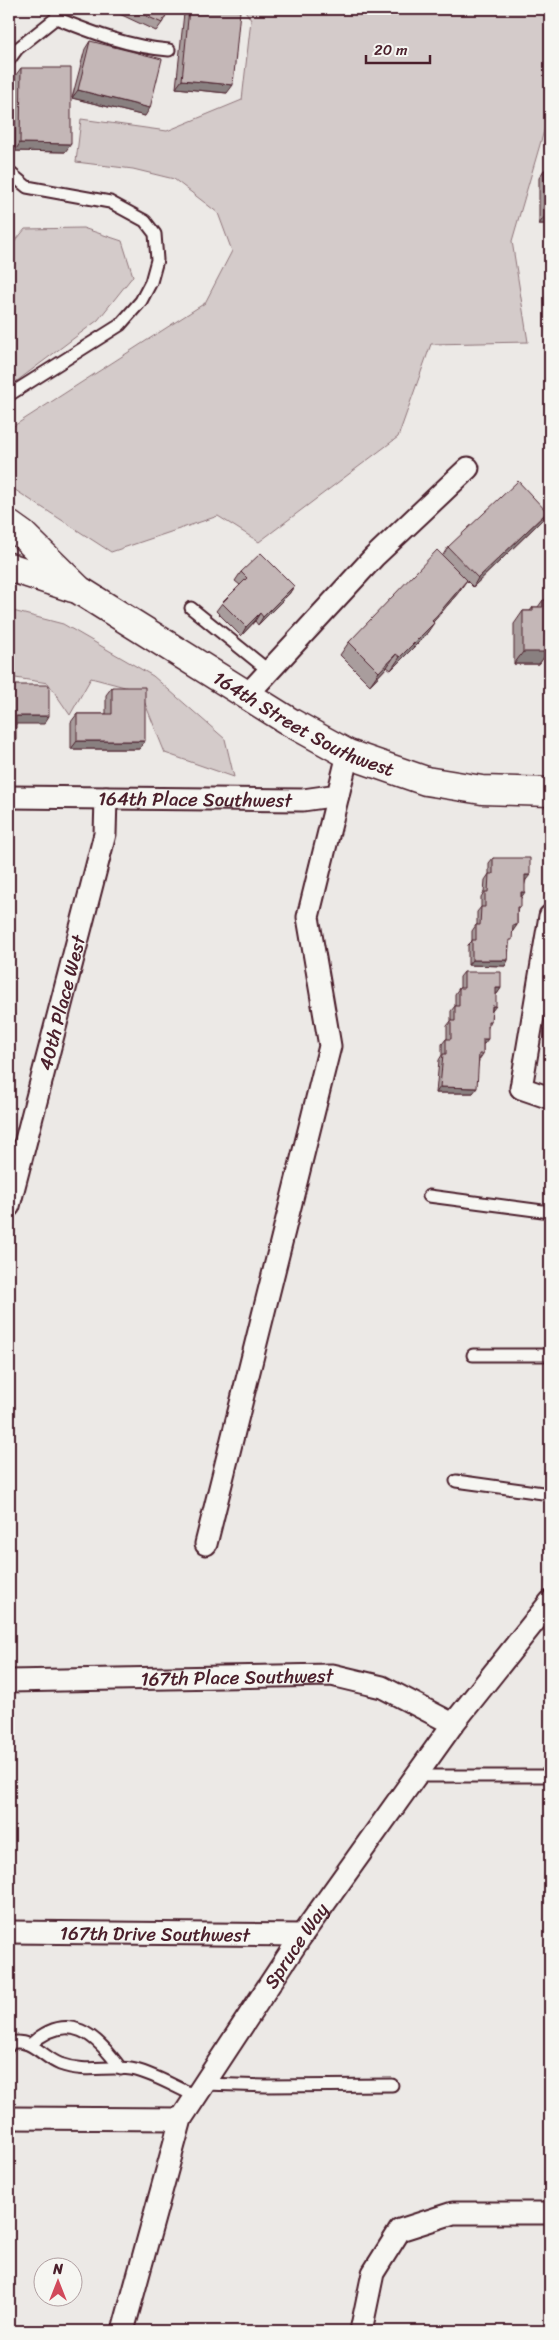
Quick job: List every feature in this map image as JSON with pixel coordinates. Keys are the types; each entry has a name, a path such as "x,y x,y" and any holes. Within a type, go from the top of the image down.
{"main road":[{"path":"9,525 23,535 79,590"},
{"path":"9,567 79,590"},
{"name":"164th Street Southwest","path":"79,590 247,696 348,754 426,782 482,790 550,792"}],"street":[{"path":"247,696 374,556 468,468"},
{"path":"206,1544 330,1046 308,917 348,754"},
{"name":"164th Place Southwest","path":"9,797 303,800 338,795"},
{"name":"40th Place West","path":"9,1206 105,834 106,798"},
{"path":"550,916 521,1088 550,1098"},
{"name":"Spruce Way","path":"122,2331 181,2119 302,1935 453,1724 550,1602"},
{"name":"167th Place Southwest","path":"9,1681 332,1675 382,1687 453,1724"},
{"name":"167th Drive Southwest","path":"9,1932 302,1935"},
{"path":"9,2118 181,2119"},
{"path":"360,2331 373,2272 400,2230 453,2213 550,2213"}],"lane":[{"path":"9,60 17,49 57,13 97,34 152,48 169,50"},
{"path":"9,172 27,188 110,202 145,221 155,234 157,260 141,301 120,325 9,395"},
{"path":"191,608 269,671"},
{"path":"429,1196 550,1212"},
{"path":"473,1355 550,1355"},
{"path":"456,1481 550,1494"},
{"path":"416,1776 550,1776"},
{"path":"31,2044 43,2034 59,2028 75,2028 91,2036 121,2069"},
{"path":"9,2046 19,2041 31,2044 46,2058 71,2068 136,2070 200,2090 266,2086 392,2085"}],"shaded area":[{"path":"244,9 550,9 550,110 512,241 528,342 431,344 398,437 259,542 218,516 111,552 9,486 9,429 205,303 232,251 218,213 174,179 133,169 76,162 81,119 167,131 242,100 251,20"},
{"path":"83,228 122,241 133,276 98,320 9,387 9,249 25,229"},
{"path":"9,610 63,624 153,676 225,739 234,777 165,753 140,691 91,678 70,715 48,683 9,677"}],"building":[{"path":"131,9 169,9 162,23"},
{"path":"189,9 240,11 233,85 182,80"},
{"path":"90,41 162,59 150,108 78,90"},
{"path":"21,68 71,68 71,144 20,143"},
{"path":"544,170 550,170 550,216 545,216"},
{"path":"518,481 547,512 478,578 448,547"},
{"path":"437,550 467,580 432,621 434,623 400,657 396,654 379,672 349,642"},
{"path":"261,553 294,586 263,617 260,613 246,627 222,603 247,578 241,572"},
{"path":"543,600 550,600 550,643 548,643 548,652 523,652 523,611 533,611 533,607 543,607"},
{"path":"9,685 49,685 49,716 16,716 16,740 9,740"},
{"path":"112,687 145,687 145,741 77,741 77,714 112,714"},
{"path":"493,858 530,858 530,875 525,875 525,892 521,892 521,907 517,907 517,925 513,925 512,940 509,940 508,960 472,960 472,940 476,940 476,925 480,925 481,907 485,907 485,892 488,892 489,874 493,874"},
{"path":"464,972 501,972 501,988 496,988 496,1006 492,1006 491,1021 488,1021 488,1039 483,1039 483,1054 479,1054 477,1088 440,1087 443,1054 446,1054 446,1039 451,1039 451,1021 455,1021 455,1006 459,1006 459,988 464,988"}]}
